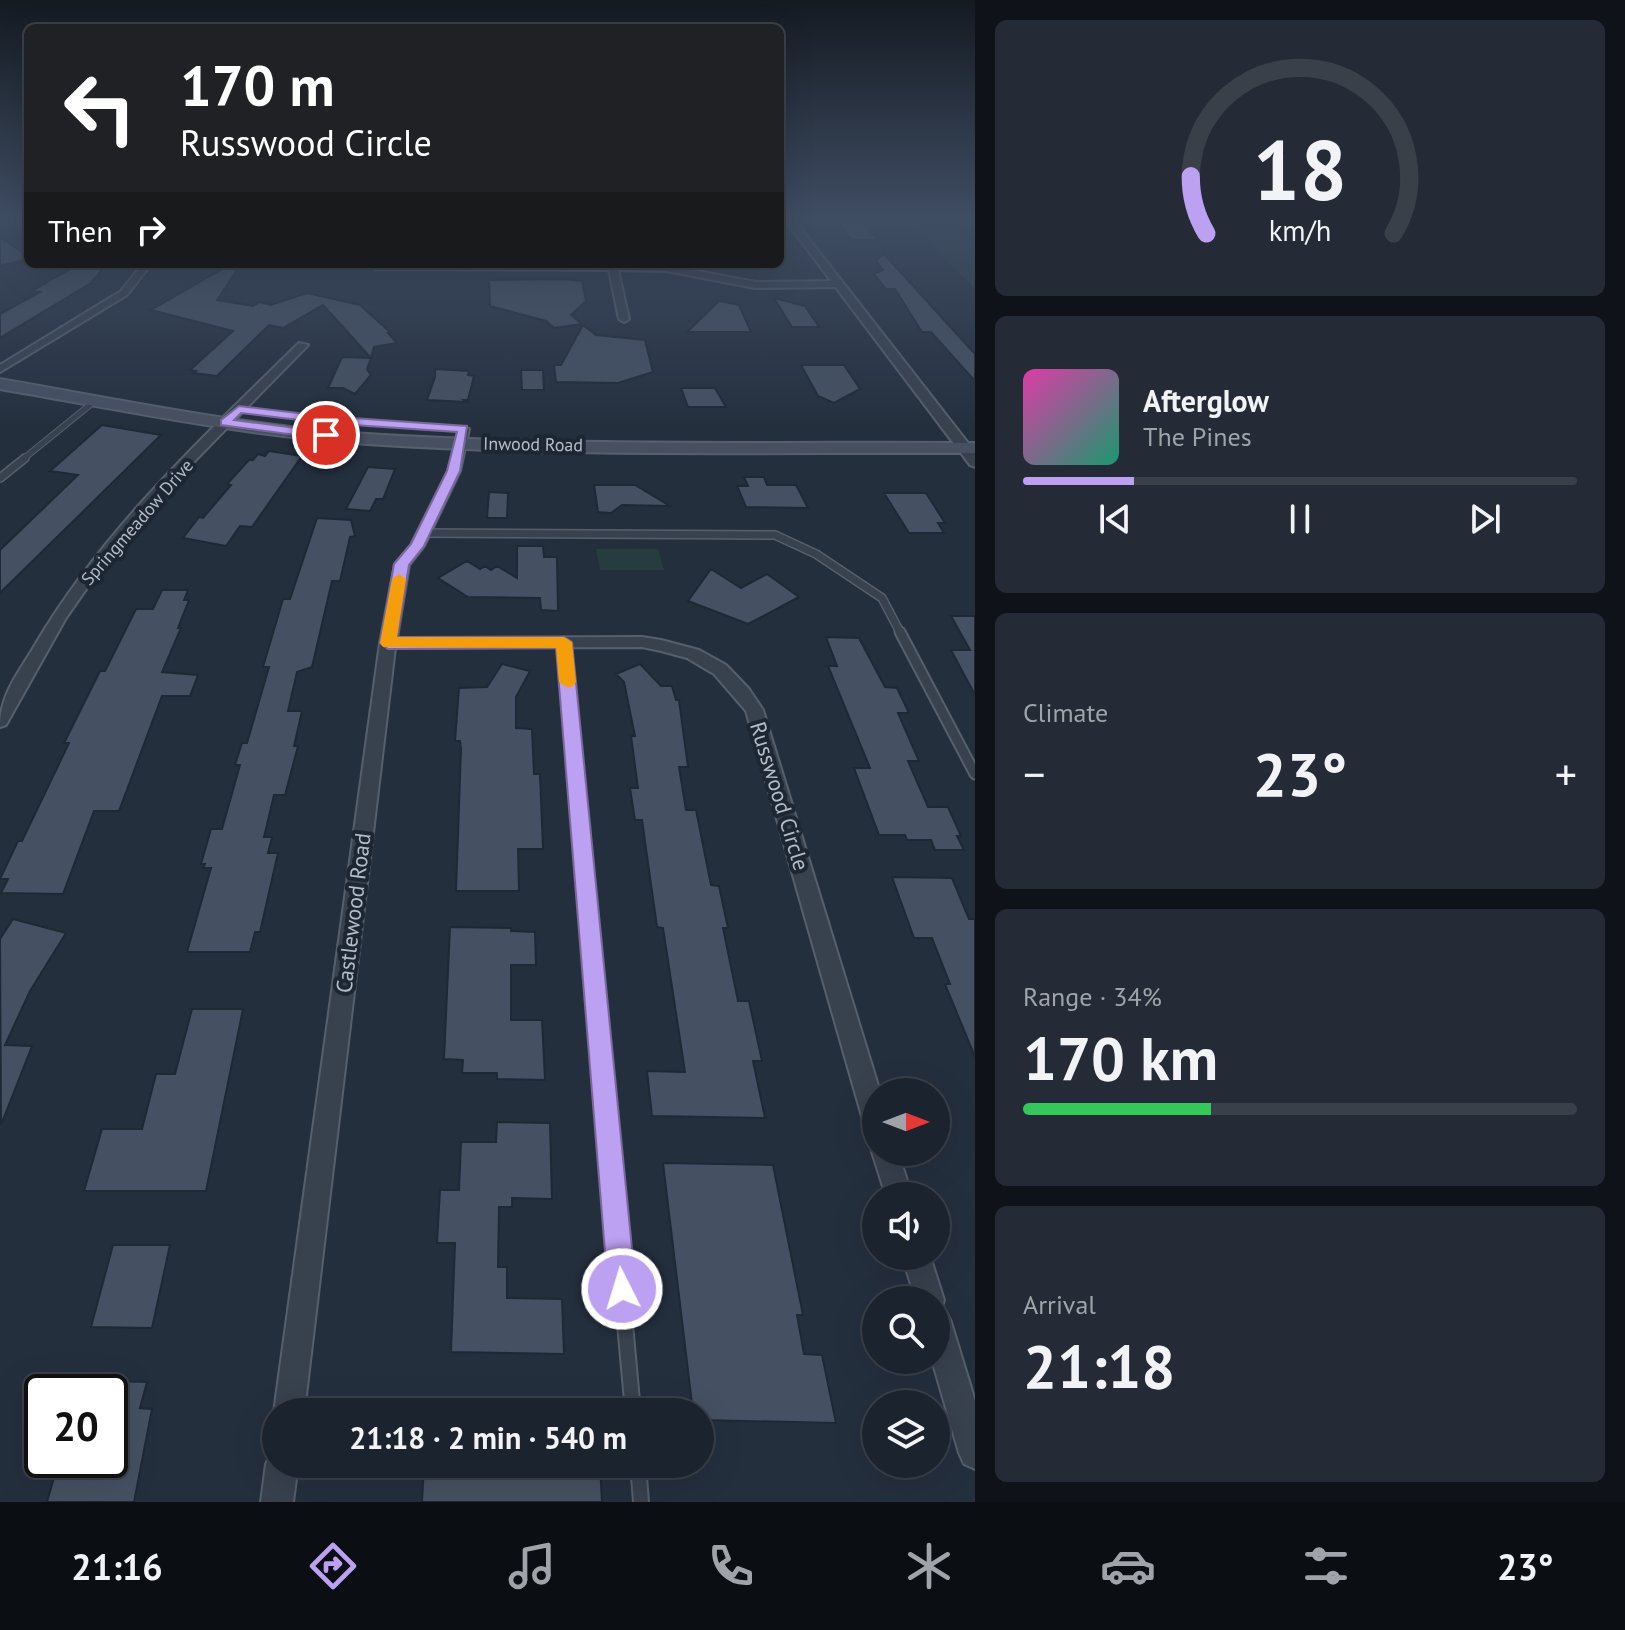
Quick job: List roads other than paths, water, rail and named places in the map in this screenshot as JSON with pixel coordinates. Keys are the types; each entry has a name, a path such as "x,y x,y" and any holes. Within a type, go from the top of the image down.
{"main road":[{"name":"Inwood Road","path":"0,369 239,409 462,436"},
{"name":"Inwood Road","path":"0,384 225,423 381,440 462,436 968,445"}],"street":[{"path":"0,369 124,293 130,286"},
{"path":"617,286 624,319"},
{"path":"840,286 968,445"},
{"name":"Springmeadow Drive","path":"0,720 56,619 99,560 225,423 303,345"},
{"name":"Castlewood Road","path":"291,1398 388,643 402,564 417,546 454,471 462,436"},
{"name":"Russwood Circle","path":"388,643 642,642 681,648 718,666 745,695 754,710 864,1078"},
{"path":"950,1369 975,1453"},
{"path":"277,1502 280,1478"}],"lane":[{"path":"0,478 96,400"},
{"path":"423,533 775,535 816,554 882,598 975,774"},
{"path":"564,642 632,1398"},
{"path":"639,1478 641,1502"}]}
